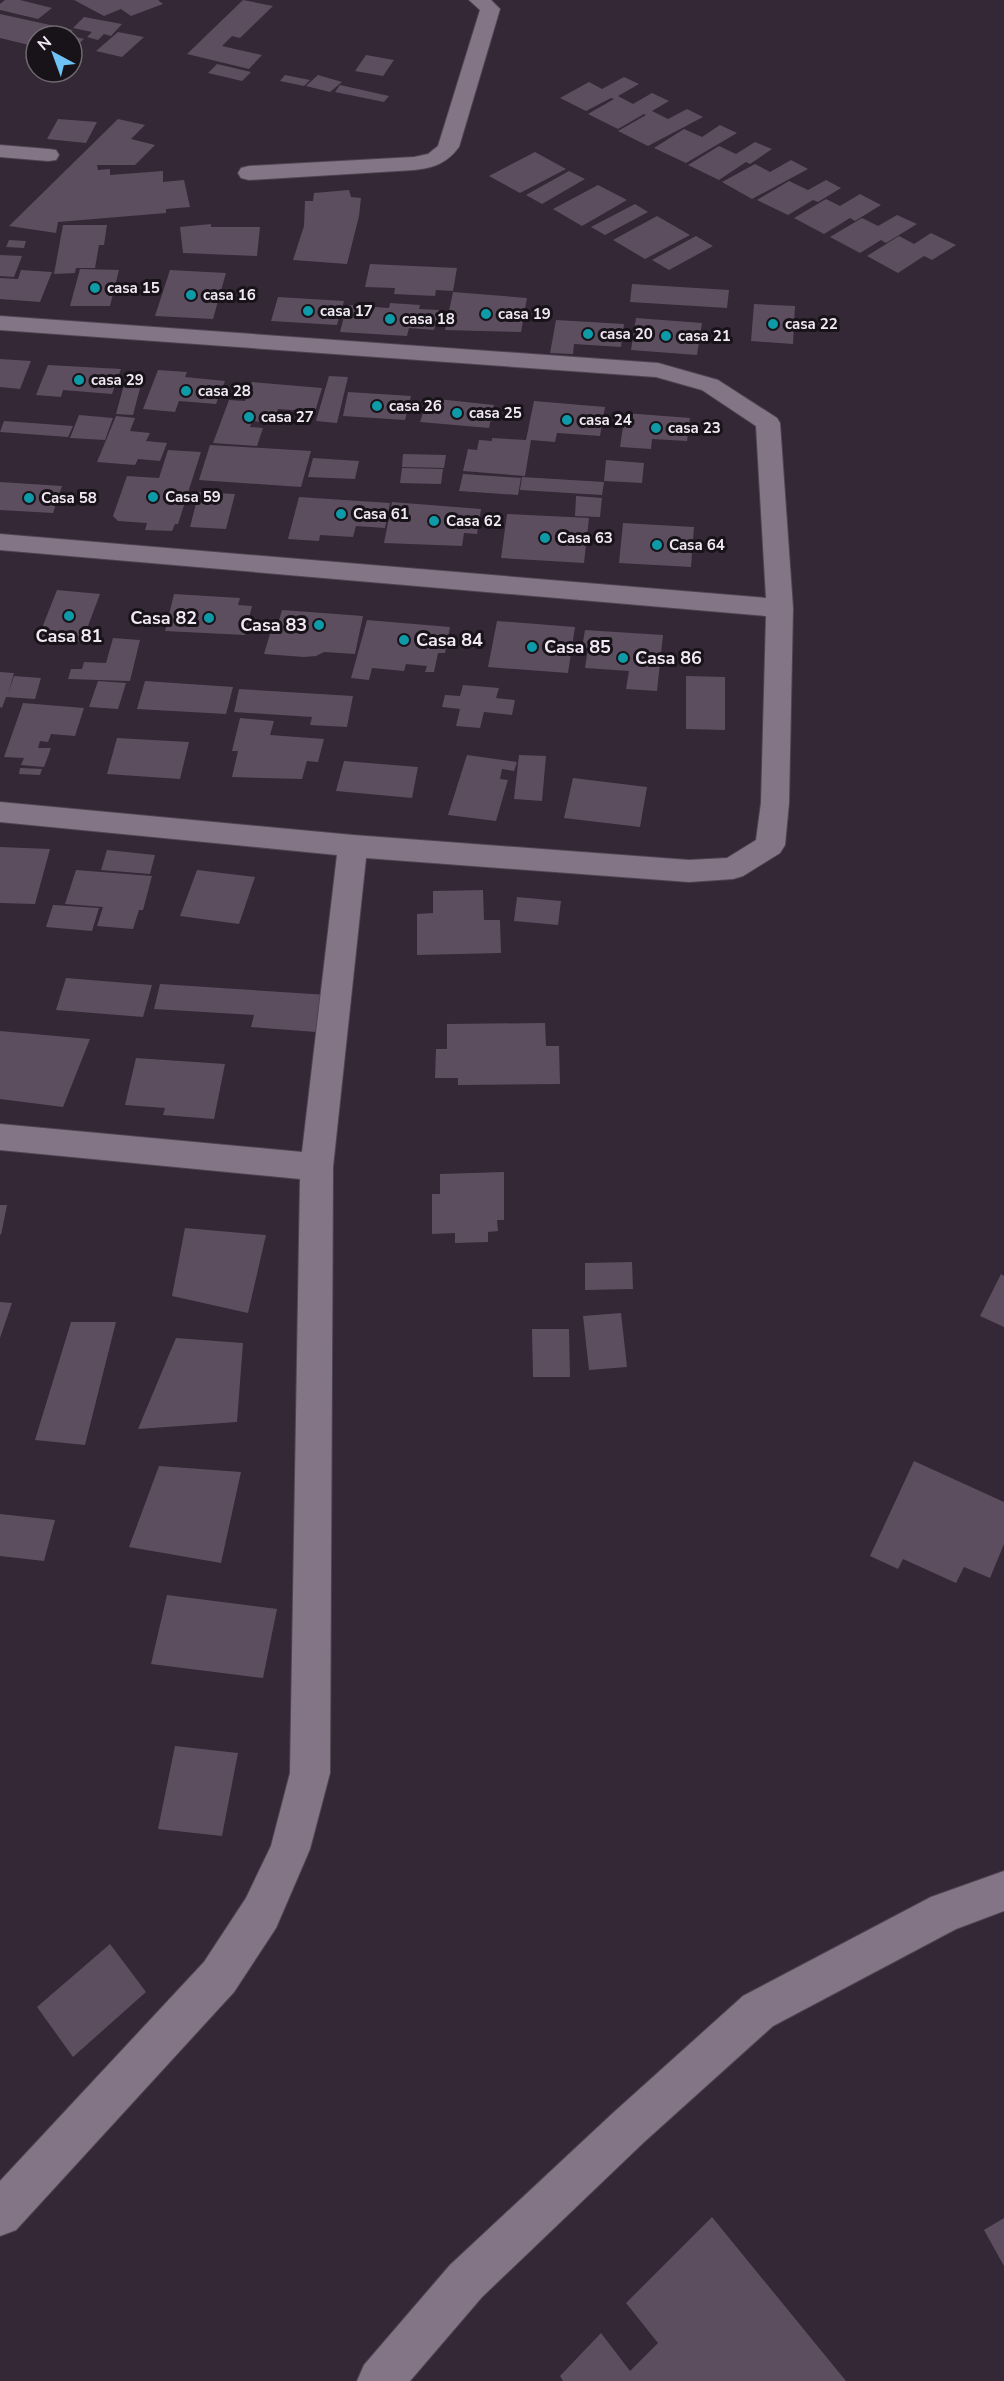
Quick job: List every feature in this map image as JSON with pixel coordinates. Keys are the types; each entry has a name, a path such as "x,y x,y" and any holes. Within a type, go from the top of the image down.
{"street":[{"path":"249,173 427,163 442,156 448,147 490,9 478,0"},
{"path":"0,151 48,155"},
{"path":"0,323 658,370 710,385 768,423 780,608 775,803 770,845 733,868 689,871 353,846 0,812"},
{"path":"0,542 780,608"},
{"path":"0,2214 219,1977 261,1913 290,1849 310,1773 317,1167 353,846"},
{"path":"0,1137 317,1167"},
{"path":"380,2381 466,2281 628,2128 759,2011 946,1912 1004,1891"}],"building":[{"path":"5,0 20,0 52,8 38,19 0,10 0,4"},
{"path":"74,0 158,0 163,4 131,16 121,9 104,16"},
{"path":"243,0 273,6 240,38 232,36 222,46 262,55 249,69 187,54"},
{"path":"0,14 46,24 24,24 24,44 0,38"},
{"path":"84,17 122,24 111,36 104,34 98,40 87,37 92,32 84,30 84,24 77,24"},
{"path":"118,32 144,37 122,57 96,51"},
{"path":"366,55 394,60 383,76 355,71"},
{"path":"217,64 251,72 242,81 208,73"},
{"path":"285,75 310,80 304,86 280,81"},
{"path":"318,75 342,82 330,92 306,86"},
{"path":"624,77 639,84 618,96 633,104 652,93 669,101 652,111 668,119 687,109 703,117 648,146 618,131 646,115 618,129 588,114 614,99 611,98 586,111 560,98 589,82 602,89"},
{"path":"340,85 389,96 384,102 335,92"},
{"path":"58,119 97,122 86,143 47,139"},
{"path":"118,119 145,125 131,139 155,145 135,165 97,165 98,170 110,169 110,175 163,171 163,182 184,180 190,207 166,209 166,213 58,222 56,233 9,226"},
{"path":"720,125 737,133 686,163 654,148 684,129 702,137"},
{"path":"755,142 772,149 750,164 746,162 719,180 688,165 719,146 736,154"},
{"path":"535,152 566,169 520,193 489,176"},
{"path":"791,160 808,169 752,199 722,182 755,164 770,172"},
{"path":"569,171 585,179 542,204 526,195"},
{"path":"826,180 841,188 818,202 813,200 788,215 757,200 789,181 808,190"},
{"path":"598,185 627,200 582,226 553,209"},
{"path":"349,190 351,197 361,198 347,264 293,260 304,226 305,201 313,201 314,193"},
{"path":"860,194 881,205 855,221 850,218 824,234 794,218 826,199 840,206"},
{"path":"635,204 648,212 605,235 591,227"},
{"path":"897,215 917,224 886,243 881,240 860,253 830,237 862,218 878,226"},
{"path":"657,216 690,235 645,259 613,240"},
{"path":"211,224 211,227 260,227 257,256 183,253 180,227"},
{"path":"63,225 107,225 104,245 99,245 95,268 76,268 75,273 54,274"},
{"path":"931,233 956,245 932,260 924,256 898,273 867,256 899,236 914,244"},
{"path":"696,236 713,246 669,270 652,260"},
{"path":"9,240 26,241 24,248 6,247"},
{"path":"0,255 22,256 14,277 0,276"},
{"path":"370,264 457,268 453,291 436,290 435,296 394,294 395,288 365,287"},
{"name":"casa 15","path":"80,269 119,270 110,306 70,306"},
{"path":"21,270 52,272 40,302 0,299 0,278 18,279"},
{"name":"casa 16","path":"170,270 226,273 213,319 155,316"},
{"path":"632,284 729,290 727,308 630,302"},
{"name":"casa 19","path":"453,292 527,298 521,332 445,330"},
{"name":"casa 17","path":"278,297 344,301 337,325 271,321"},
{"name":"casa 18","path":"390,303 420,305 419,309 439,310 434,330 409,328 407,336 340,332 347,305 389,308"},
{"name":"casa 22","path":"754,304 795,306 793,344 751,341"},
{"name":"casa 21","path":"636,318 702,323 697,355 631,350"},
{"name":"casa 20","path":"556,320 624,324 621,347 574,344 573,354 550,353"},
{"path":"0,359 31,361 20,389 0,387"},
{"name":"casa 29","path":"48,365 121,369 112,394 63,390 61,397 36,395"},
{"name":"casa 28","path":"158,370 187,372 185,377 225,381 216,404 179,401 175,412 143,409"},
{"path":"329,376 348,377 337,423 316,421"},
{"path":"126,377 143,377 133,415 116,414"},
{"name":"casa 27","path":"252,382 322,388 315,412 278,409 273,423 252,421 250,427 263,428 257,446 213,443 229,400 245,401"},
{"name":"casa 26","path":"348,392 411,396 405,420 343,416"},
{"name":"casa 25","path":"428,398 494,405 489,428 420,422"},
{"path":"534,401 605,407 600,436 557,433 555,442 531,440 525,476 463,471 468,449 477,450 479,440 492,441 492,438 526,440"},
{"name":"casa 23","path":"625,413 690,418 687,441 652,439 651,449 620,447"},
{"path":"79,415 113,418 105,440 70,438"},
{"path":"116,416 135,418 130,431 150,433 146,441 167,443 160,461 138,459 135,465 97,462"},
{"path":"4,421 73,426 68,437 0,432"},
{"path":"210,445 311,451 301,487 199,480"},
{"name":"Casa 59","path":"168,450 201,452 178,524 175,524 172,531 145,530 147,523 118,521 113,516 127,476 159,478"},
{"path":"403,454 446,455 444,468 402,467"},
{"path":"313,458 359,461 355,479 308,477"},
{"path":"606,460 644,463 642,483 604,481"},
{"path":"402,468 443,469 441,484 400,483"},
{"path":"463,474 521,478 518,495 459,491"},
{"path":"522,477 604,482 602,495 520,490"},
{"name":"Casa 58","path":"0,482 62,486 53,513 0,510"},
{"path":"199,492 235,494 226,529 190,527"},
{"path":"576,496 602,498 600,517 575,516"},
{"name":"Casa 61","path":"299,497 390,503 385,528 356,526 353,537 320,535 319,541 288,539"},
{"name":"Casa 62","path":"392,502 481,509 477,534 464,533 462,546 384,543"},
{"name":"Casa 63","path":"507,514 589,518 584,563 501,558"},
{"name":"Casa 64","path":"623,523 694,527 691,567 619,563"},
{"name":"Casa 81","path":"57,590 100,594 82,642 38,638"},
{"name":"Casa 82","path":"174,594 240,598 238,605 252,606 245,635 165,631"},
{"name":"Casa 83","path":"282,610 363,616 355,654 324,652 316,656 304,657 264,654 270,634 275,634"},
{"name":"Casa 84","path":"367,620 450,627 445,653 438,653 434,672 425,672 427,666 406,664 404,671 372,668 369,680 351,678"},
{"name":"Casa 85","path":"497,621 575,627 568,673 488,667"},
{"name":"Casa 86","path":"585,630 663,635 657,691 626,689 629,671 585,668 588,648 582,648"},
{"path":"113,638 140,640 130,681 68,679 71,669 82,669 84,662 106,663"},
{"path":"0,672 14,673 8,694 14,676 41,678 35,699 6,697 2,708 0,707"},
{"path":"686,676 725,677 725,730 686,729"},
{"path":"98,681 126,683 118,709 89,707"},
{"path":"145,681 233,687 226,714 137,709"},
{"path":"463,685 499,688 496,698 515,700 512,715 484,712 480,728 456,726 460,709 442,707 445,695 460,696"},
{"path":"239,689 353,696 347,727 310,725 312,717 234,712"},
{"path":"23,703 84,708 75,736 51,734 48,742 40,741 38,748 51,748 44,767 21,765 24,758 4,757"},
{"path":"240,718 274,721 270,735 324,739 318,762 307,761 302,779 232,777 238,751 232,751"},
{"path":"117,738 189,742 180,779 107,774"},
{"path":"467,755 517,762 514,771 502,769 500,779 508,780 496,821 448,815"},
{"path":"519,755 546,756 542,801 514,799"},
{"path":"344,761 418,767 412,798 336,791"},
{"path":"20,768 42,769 40,775 19,774"},
{"path":"573,778 647,787 640,827 564,818"},
{"path":"0,847 50,849 35,904 0,903"},
{"path":"107,850 155,855 150,874 101,870"},
{"path":"76,870 152,876 143,910 139,910 133,929 97,926 103,907 65,904"},
{"path":"197,870 255,877 239,924 180,916"},
{"path":"483,890 484,920 500,920 501,953 417,955 417,914 433,913 433,891"},
{"path":"517,897 561,901 558,925 514,921"},
{"path":"53,905 99,908 92,931 46,927"},
{"path":"66,978 152,985 143,1017 56,1010"},
{"path":"160,984 328,995 316,1032 251,1027 254,1015 154,1009"},
{"path":"545,1023 546,1046 559,1046 560,1084 458,1085 458,1078 435,1078 436,1049 447,1049 447,1024"},
{"path":"0,1031 90,1039 63,1107 0,1099"},
{"path":"136,1058 225,1064 214,1119 163,1115 165,1108 125,1105"},
{"path":"504,1172 504,1220 497,1220 498,1231 488,1232 488,1242 455,1243 455,1233 432,1234 432,1194 440,1194 440,1174"},
{"path":"0,1205 7,1205 1,1235 0,1234"},
{"path":"185,1228 266,1235 248,1313 172,1296"},
{"path":"632,1262 633,1289 585,1290 585,1263"},
{"path":"1001,1274 1004,1276 1004,1327 980,1316"},
{"path":"0,1302 12,1303 0,1338"},
{"path":"621,1313 627,1367 589,1370 583,1316"},
{"path":"71,1322 116,1322 85,1445 35,1440"},
{"path":"532,1329 569,1329 570,1377 533,1377"},
{"path":"176,1338 243,1343 237,1422 138,1429"},
{"path":"914,1461 1004,1502 1004,1544 990,1578 964,1567 956,1583 903,1559 898,1569 870,1556"},
{"path":"159,1466 241,1472 221,1563 129,1547"},
{"path":"0,1514 55,1520 44,1561 0,1556"},
{"path":"167,1595 277,1609 263,1678 151,1664"},
{"path":"175,1746 238,1753 222,1836 158,1829"},
{"path":"110,1944 146,1992 73,2057 37,2007"},
{"path":"712,2217 846,2381 563,2381 560,2376 601,2333 630,2371 658,2343 626,2303"},
{"path":"1004,2218 1004,2266 984,2230"}],"place":[{"name":"casa 15","path":"95,288"},
{"name":"casa 16","path":"191,295"},
{"name":"casa 17","path":"308,311"},
{"name":"casa 19","path":"486,314"},
{"name":"casa 18","path":"390,319"},
{"name":"casa 22","path":"773,324"},
{"name":"casa 20","path":"588,334"},
{"name":"casa 21","path":"666,336"},
{"name":"casa 29","path":"79,380"},
{"name":"casa 28","path":"186,391"},
{"name":"casa 26","path":"377,406"},
{"name":"casa 25","path":"457,413"},
{"name":"casa 27","path":"249,417"},
{"name":"casa 24","path":"567,420"},
{"name":"casa 23","path":"656,428"},
{"name":"Casa 59","path":"153,497"},
{"name":"Casa 58","path":"29,498"},
{"name":"Casa 61","path":"341,514"},
{"name":"Casa 62","path":"434,521"},
{"name":"Casa 63","path":"545,538"},
{"name":"Casa 64","path":"657,545"},
{"name":"Casa 81","path":"69,616"},
{"name":"Casa 82","path":"209,618"},
{"name":"Casa 83","path":"319,625"},
{"name":"Casa 84","path":"404,640"},
{"name":"Casa 85","path":"532,647"},
{"name":"Casa 86","path":"623,658"}]}
